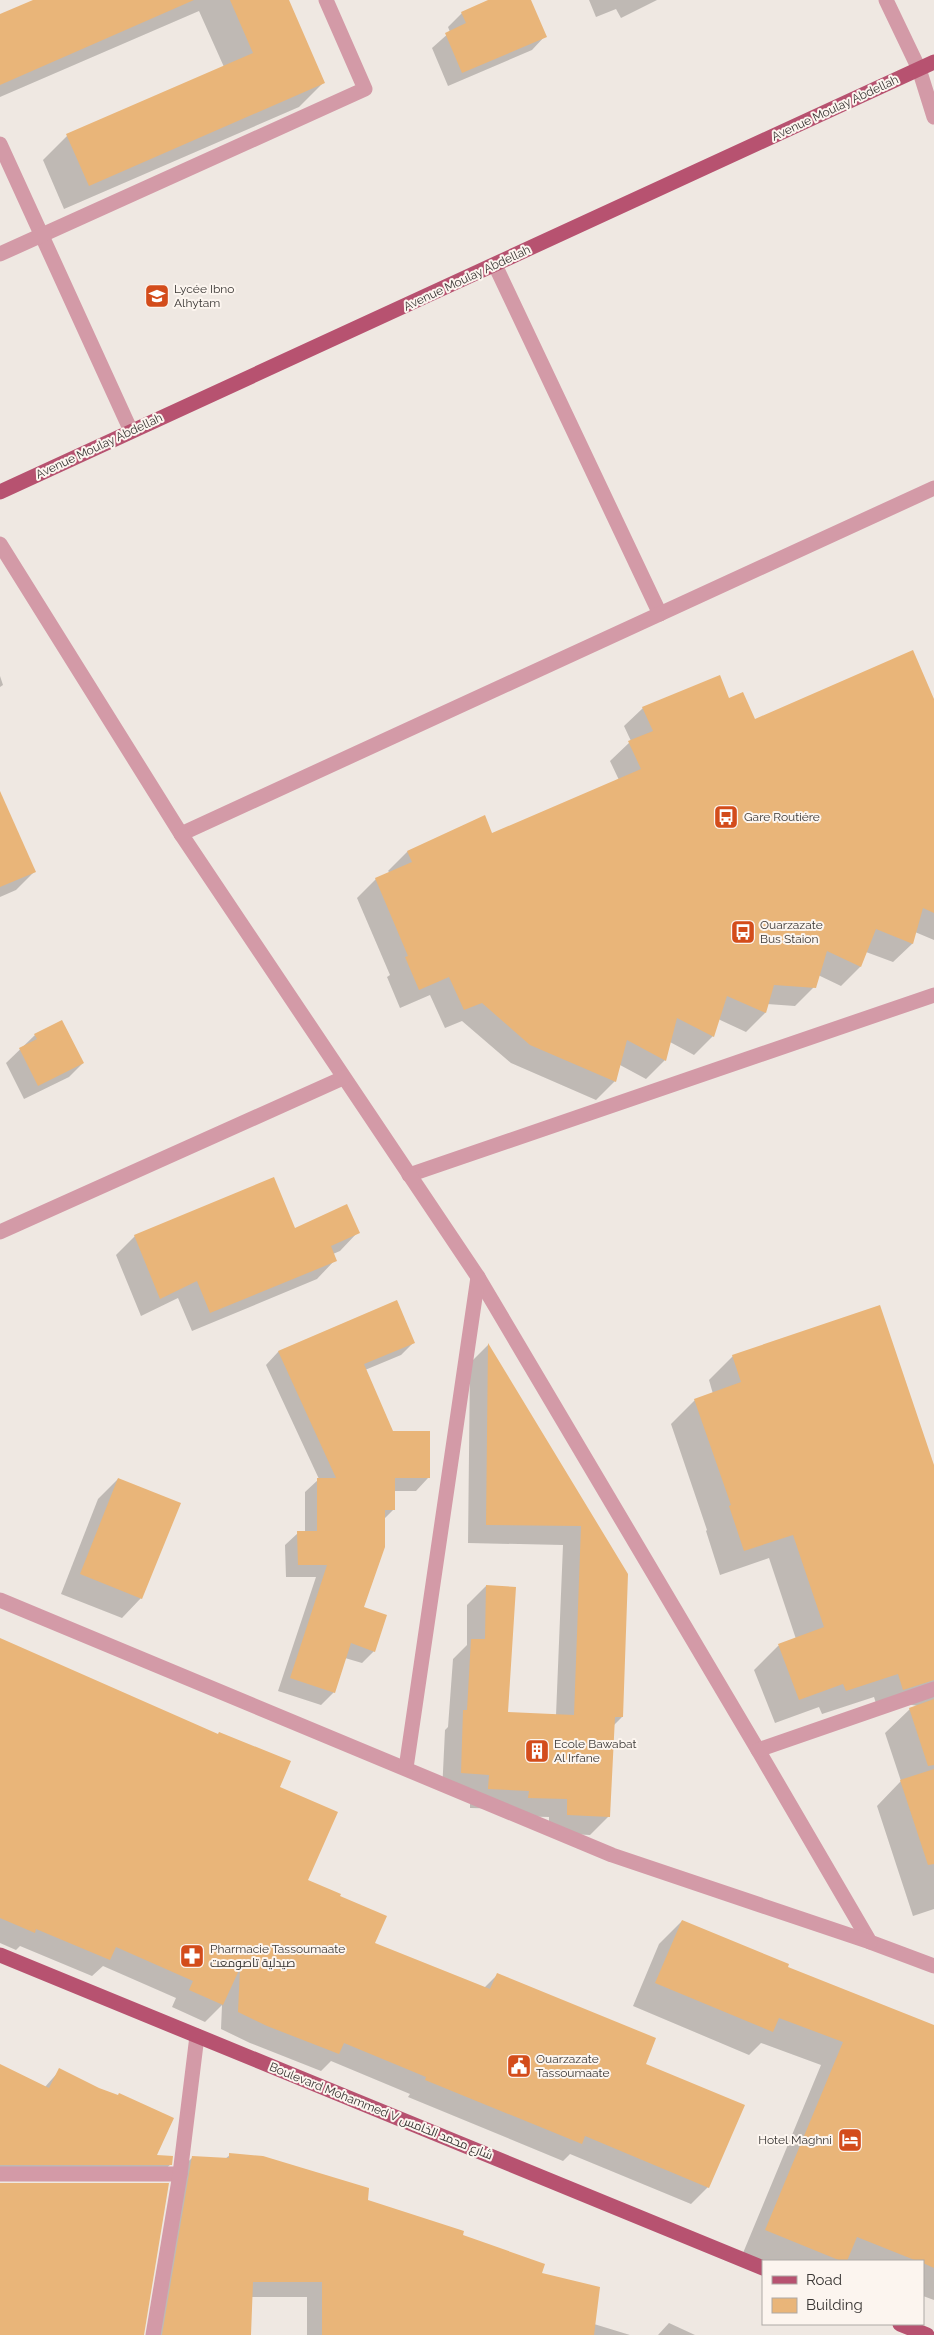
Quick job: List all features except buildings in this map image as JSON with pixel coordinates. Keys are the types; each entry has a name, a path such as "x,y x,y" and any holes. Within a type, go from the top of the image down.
{"main road":[{"name":"Avenue Moulay Abdellah","path":"0,492 934,62"},
{"name":"Boulevard Mohammed V شارع محمد الخامس","path":"0,1955 762,2268"},
{"path":"902,2325 927,2335"}],"street":[{"path":"0,254 365,89 326,0"},
{"path":"886,0 919,69 934,117"},
{"path":"0,144 131,431"},
{"path":"495,265 660,614"},
{"path":"181,834 934,488"},
{"path":"0,544 181,834 478,1277 870,1942"},
{"path":"409,1175 934,995"},
{"path":"0,1232 343,1078"},
{"path":"406,1768 478,1277"},
{"path":"0,1600 612,1855 870,1942 934,1966"},
{"path":"758,1750 934,1689"},
{"path":"153,2335 180,2174 198,2036"},
{"path":"0,2174 180,2174"}],"place":[{"name":"Lycée Ibno Alhytam","path":"157,296"},
{"name":"Gare Routiére","path":"726,817"},
{"name":"Ouarzazate Bus Staion","path":"743,932"},
{"name":"Ecole Bawabat Al Irfane","path":"537,1751"},
{"name":"Pharmacie Tassoumaate صيدلية تاصومعت","path":"192,1956"},
{"name":"Ouarzazate Tassoumaate","path":"519,2066"},
{"name":"Hotel Maghni","path":"850,2140"}]}
